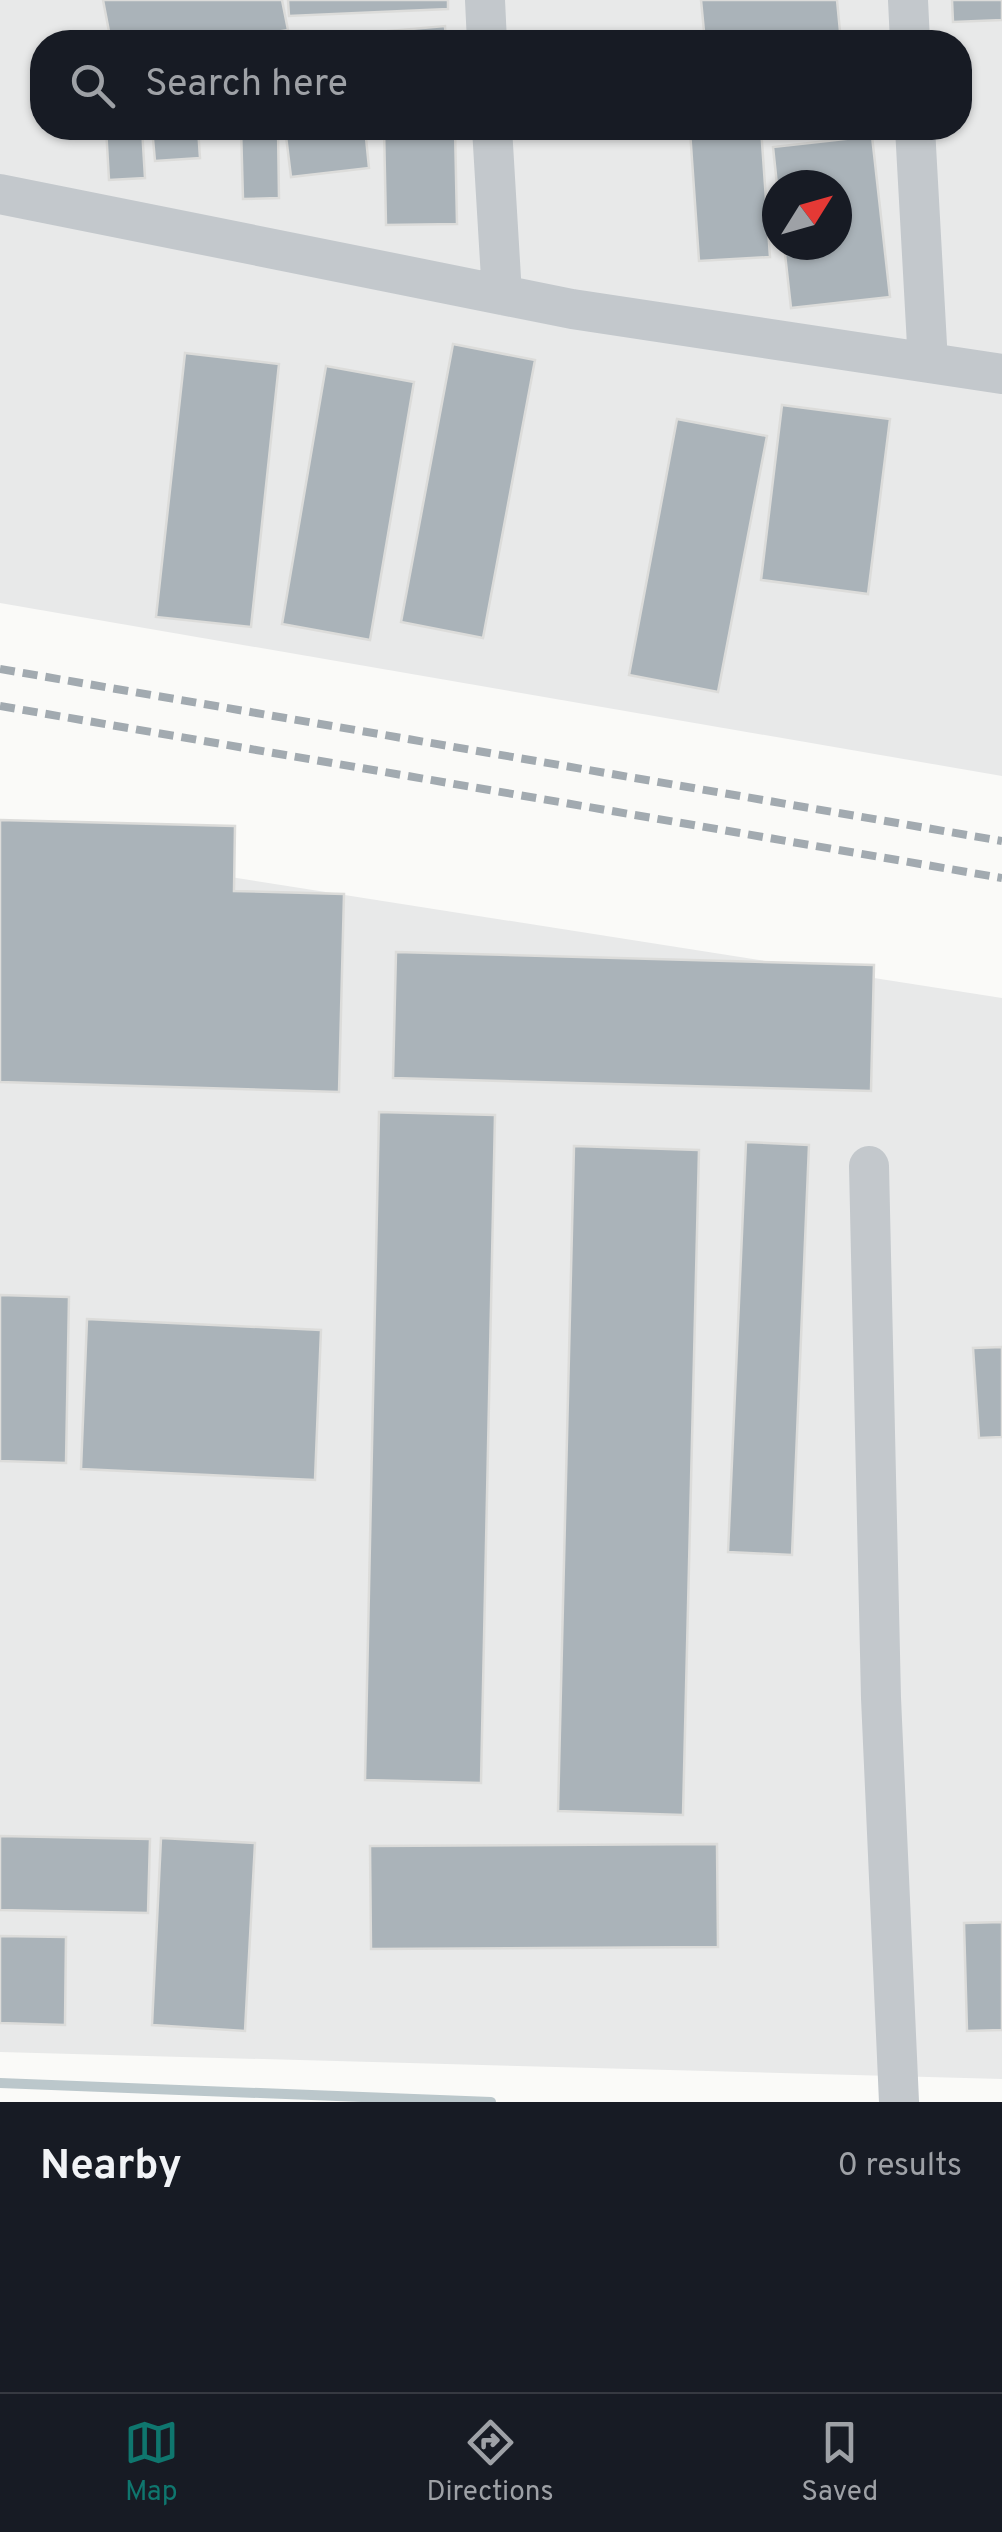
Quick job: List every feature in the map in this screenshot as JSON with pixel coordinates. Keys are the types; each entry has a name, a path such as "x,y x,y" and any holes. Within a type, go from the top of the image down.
{"lane":[{"path":"485,0 486,30"},
{"path":"908,0 909,30"},
{"path":"493,140 502,295"},
{"path":"916,140 928,363"},
{"path":"0,194 502,295 1002,374"},
{"path":"869,1166 881,1698 899,2102"}],"shaded area":[{"path":"0,0 1002,0 1002,776 0,603"},
{"path":"0,841 1002,998 1002,2079 0,2052"}],"building":[{"path":"103,0 282,0 288,30 109,30"},
{"path":"288,0 448,0 448,9 289,16"},
{"path":"701,0 837,0 840,30 704,30"},
{"path":"952,0 1002,0 1002,20 953,22"},
{"path":"445,26 445,30 400,30"},
{"path":"107,140 143,140 145,178 109,180"},
{"path":"153,140 199,140 200,158 155,161"},
{"path":"241,140 278,140 279,198 243,199"},
{"path":"286,140 366,140 369,168 291,177"},
{"path":"384,140 455,140 457,224 386,225"},
{"path":"691,140 762,140 762,257 699,261"},
{"path":"872,140 890,297 791,308 786,260 852,260 852,170 775,170 773,147"},
{"path":"453,344 535,360 483,638 401,622"},
{"path":"185,353 279,364 251,627 156,617"},
{"path":"326,366 414,382 370,640 282,624"},
{"path":"782,405 890,419 868,594 761,580"},
{"path":"677,419 767,436 718,692 629,675"},
{"path":"0,820 235,826 234,891 344,894 339,1092 0,1082"},
{"path":"396,952 874,965 871,1091 393,1078"},
{"path":"379,1112 495,1115 481,1783 365,1780"},
{"path":"746,1142 809,1145 792,1555 728,1552"},
{"path":"574,1146 699,1150 683,1815 558,1811"},
{"path":"0,1295 69,1297 66,1463 0,1461"},
{"path":"87,1319 321,1330 315,1480 81,1469"},
{"path":"1002,1347 1002,1437 979,1438 973,1348"},
{"path":"0,1836 150,1839 148,1913 0,1910"},
{"path":"161,1838 255,1843 245,2031 152,2025"},
{"path":"717,1844 718,1947 371,1949 370,1846"},
{"path":"1002,1922 1002,2030 967,2031 964,1923"},
{"path":"0,1936 66,1937 65,2025 0,2023"}],"waterway":[{"path":"0,2083 491,2102"}],"railway":[{"path":"0,669 1002,841"},
{"path":"0,706 1002,878"}]}
